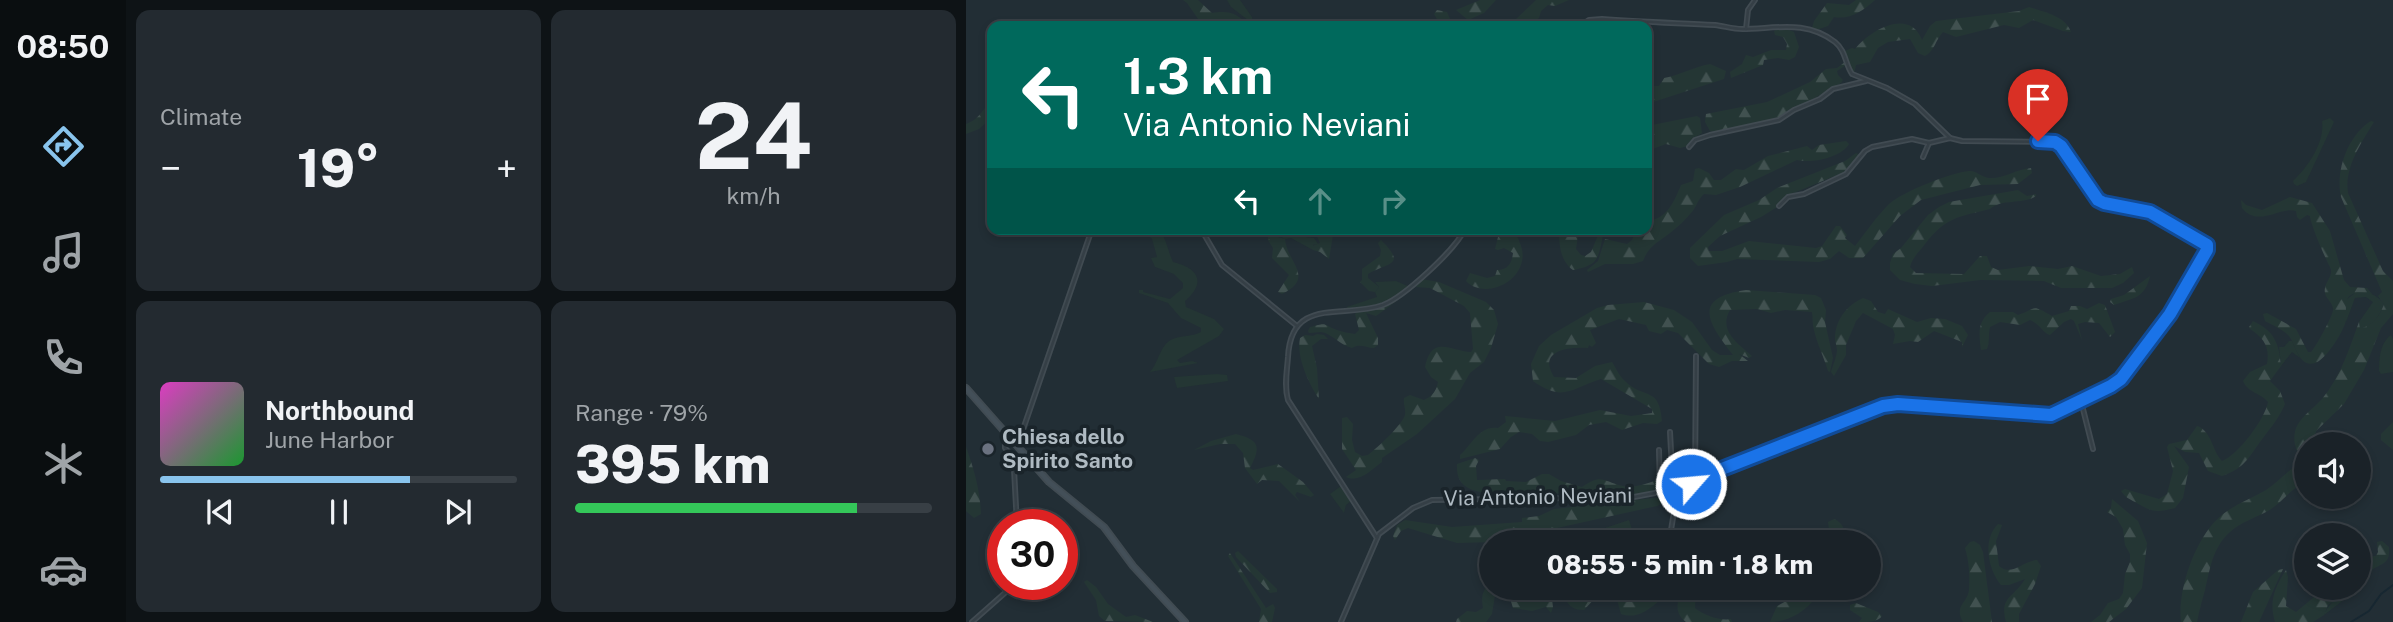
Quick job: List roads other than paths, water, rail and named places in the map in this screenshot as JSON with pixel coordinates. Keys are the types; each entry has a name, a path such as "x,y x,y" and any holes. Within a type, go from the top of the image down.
{"street":[{"path":"1746,29 1748,10 1755,0"},
{"path":"1588,21 1639,21"},
{"path":"1652,22 1746,29 1788,26 1820,33 1840,47 1850,73 1887,88 1914,104 1950,138"},
{"path":"1689,147 1695,140 1710,135 1779,120 1820,99 1833,89 1866,80"},
{"name":"Via Antonio Neviani","path":"1341,622 1377,538 1394,521 1419,505 1435,499 1633,497 1660,492 1891,404 2047,415 2056,413 2115,384 2126,374 2172,310 2207,250 2207,245 2150,212 2098,200 2064,149 2056,142 1962,141 1950,138 1929,143 1912,139 1872,147 1865,151 1846,174 1804,194 1788,197 1779,206"},
{"path":"1923,158 1929,143"},
{"path":"1017,447 1090,235"},
{"path":"1203,235 1223,266 1297,326"},
{"path":"1377,538 1287,398 1288,343 1297,326 1311,315 1386,303 1413,287 1460,235"},
{"path":"1671,530 1674,512 1688,493 1693,480 1696,356"},
{"path":"966,388 1056,489 1100,523 1133,566 1185,622"},
{"path":"2081,401 2093,449"},
{"path":"1670,432 1673,488"},
{"path":"1010,440 1005,444 1005,448 1016,460 1016,509"},
{"path":"1659,450 1660,492"},
{"path":"972,622 997,600"}],"waterway":[{"path":"2351,622 2369,611 2381,594 2393,585"}],"place":[{"name":"Chiesa dello Spirito Santo","path":"988,449"}]}
